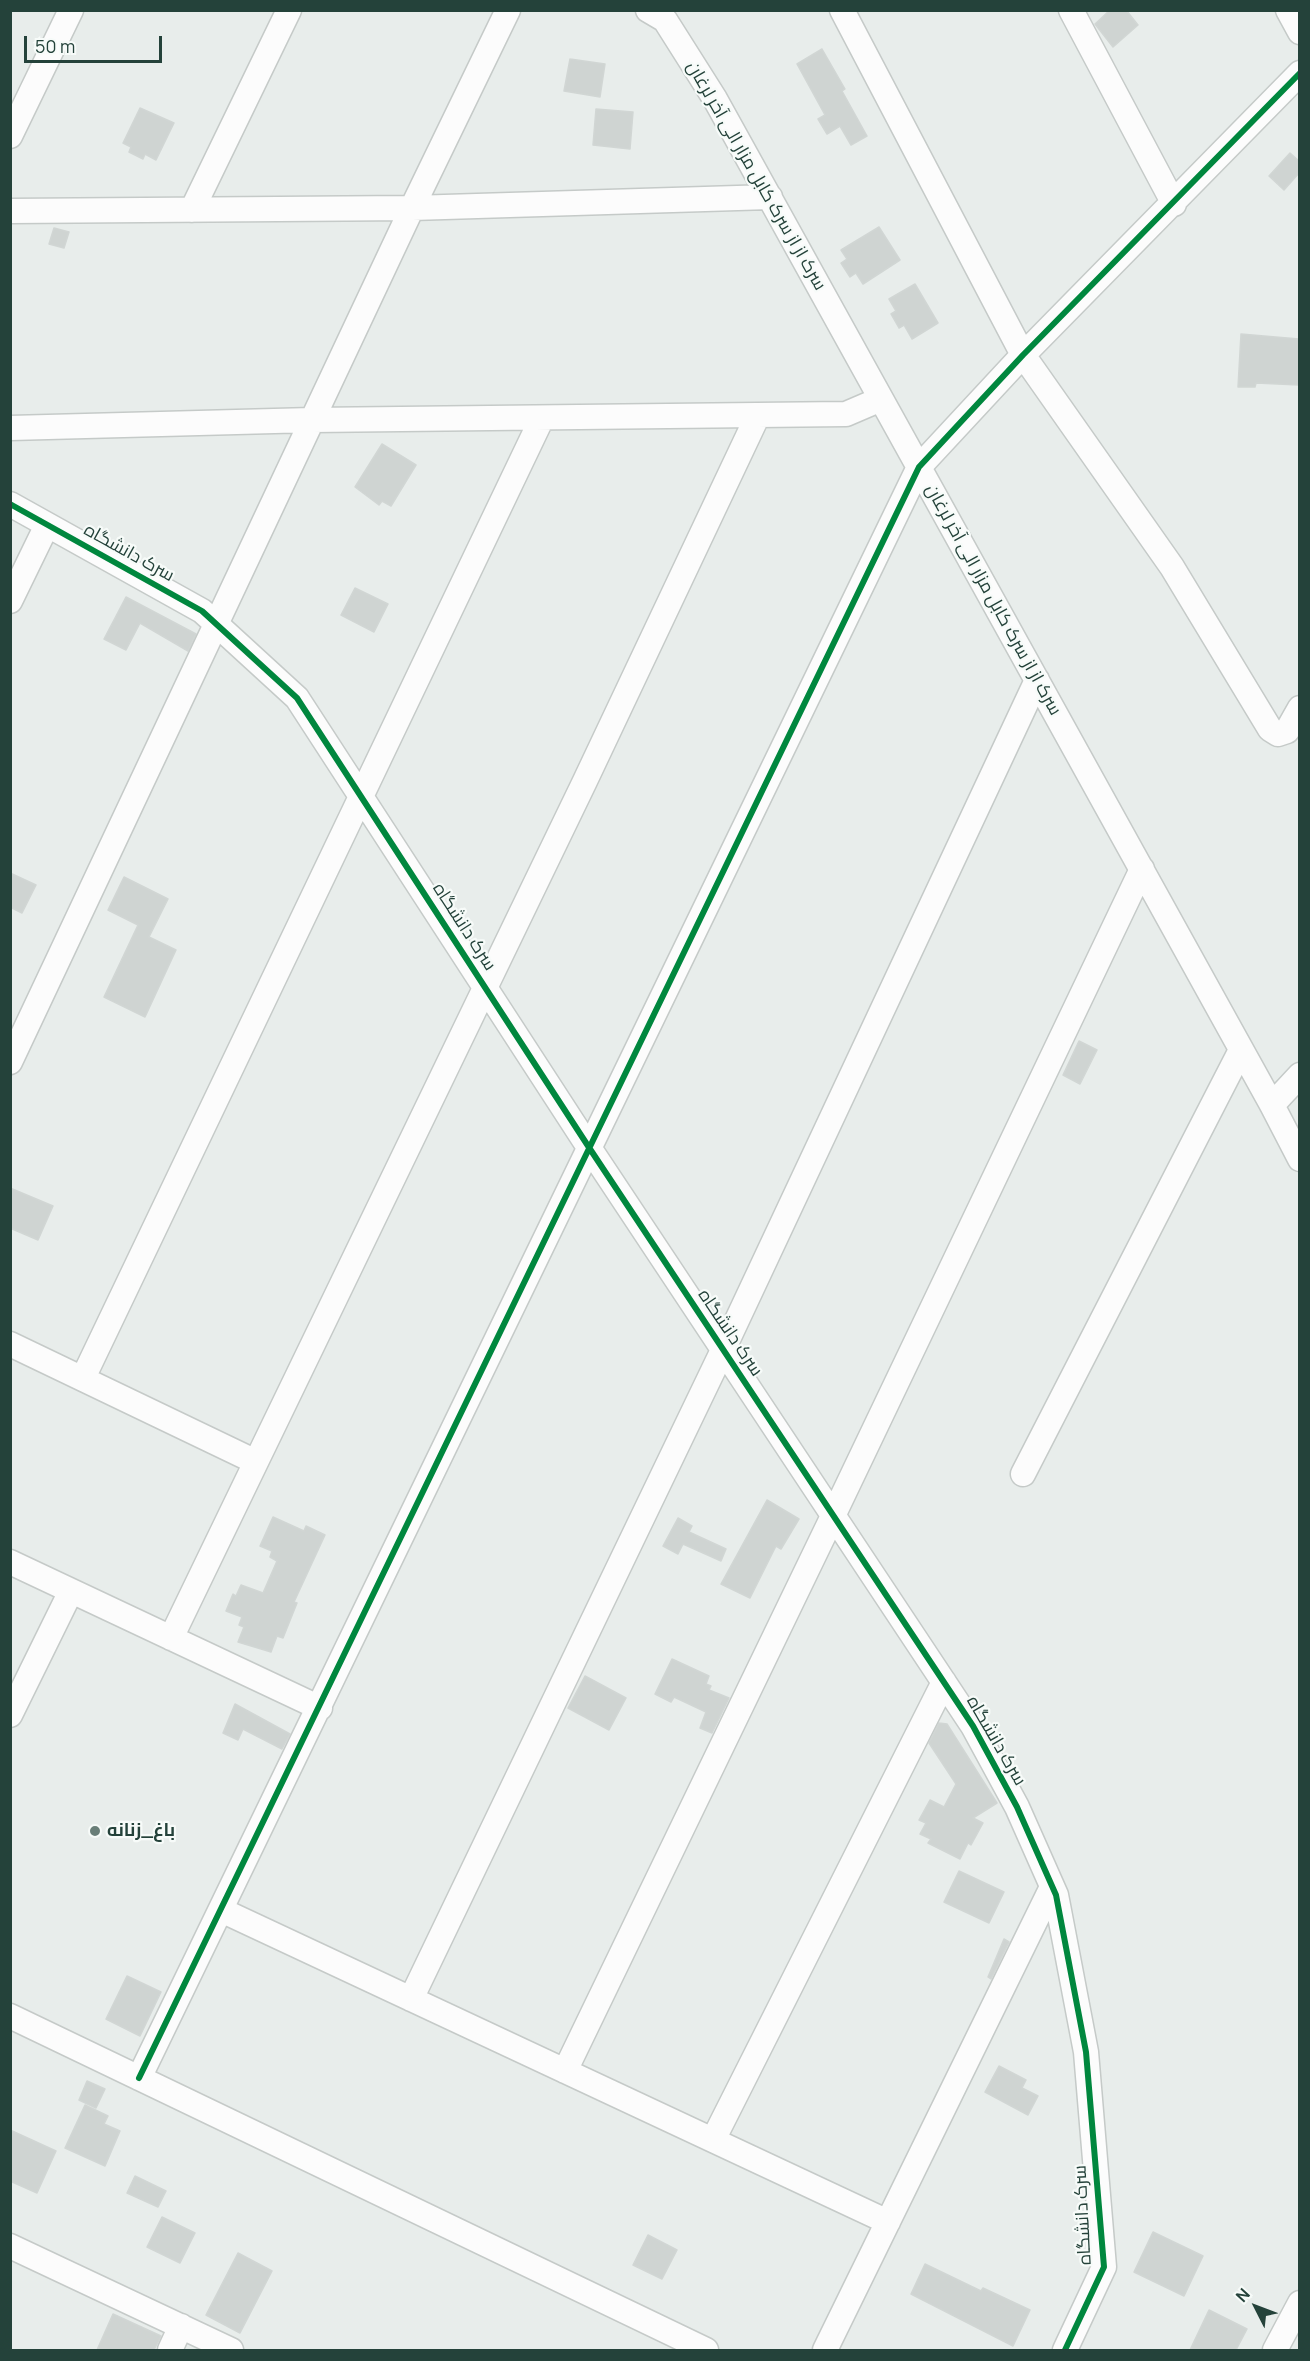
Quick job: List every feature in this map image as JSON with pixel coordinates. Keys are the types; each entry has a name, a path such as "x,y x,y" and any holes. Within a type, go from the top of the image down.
{"street":[{"path":"10,136 71,10"},
{"path":"192,210 289,10"},
{"path":"10,1062 412,208 508,10"},
{"name":"سرک از از سرک کابل مزار الی آخر لرغان","path":"648,10 664,20 715,99 1142,869 1299,1158"},
{"path":"842,10 1023,355 1172,567 1270,729 1278,734 1287,731 1299,708"},
{"path":"1071,10 1174,204"},
{"path":"1288,10 1299,32"},
{"path":"140,2078 919,467 1023,355 1174,204 1299,73"},
{"path":"10,211 412,208 770,197"},
{"path":"10,428 312,420 846,414 881,399"},
{"path":"171,1638 758,416"},
{"path":"83,1378 542,418"},
{"name":"سرک دانشگاه","path":"10,504 202,610 297,698 590,1149 973,1726 1017,1807 1056,1895 1086,2052 1104,2267 1065,2350"},
{"path":"10,602 47,525"},
{"path":"411,1999 723,1350 1037,680"},
{"path":"565,2071 1142,869"},
{"path":"1023,1474 1241,1050"},
{"path":"1272,1105 1299,1075"},
{"path":"10,1344 256,1462"},
{"path":"10,1562 320,1708"},
{"path":"10,1715 72,1591"},
{"path":"713,2140 944,1682"},
{"path":"825,2350 1052,1887"},
{"path":"221,1911 888,2222"},
{"path":"10,2016 706,2350"},
{"path":"10,2246 231,2350"},
{"path":"1275,2350 1299,2303"},
{"path":"170,2350 181,2326"}],"building":[{"path":"1110,10 1126,10 1138,25 1113,47 1095,24"},
{"path":"822,49 845,89 842,91 867,136 851,145 840,126 827,134 818,119 825,115 797,64"},
{"path":"570,59 605,64 600,97 564,91"},
{"path":"140,108 174,123 156,160 145,154 143,159 129,152 131,147 123,143"},
{"path":"596,109 633,112 630,149 593,145"},
{"path":"1290,153 1299,161 1299,173 1284,190 1269,176"},
{"path":"879,227 900,260 863,284 856,273 850,277 841,263 847,259 841,250"},
{"path":"54,228 69,232 64,248 49,244"},
{"path":"915,284 938,323 912,339 904,325 899,328 891,314 896,311 889,299"},
{"path":"1241,334 1299,339 1299,385 1256,383 1255,387 1238,387"},
{"path":"382,444 416,465 391,506 382,501 379,505 355,487"},
{"path":"355,588 388,604 374,632 341,615"},
{"path":"126,597 196,634 188,651 140,623 126,650 104,639"},
{"path":"10,873 36,885 22,913 10,907"},
{"path":"124,877 168,899 149,937 176,950 145,1017 104,997 138,925 108,910"},
{"path":"1079,1041 1097,1050 1080,1084 1063,1075"},
{"path":"10,1188 53,1206 38,1240 10,1228"},
{"path":"767,1500 799,1519 781,1549 776,1546 750,1598 721,1584"},
{"path":"273,1517 304,1531 306,1526 325,1535 294,1602 297,1603 283,1638 277,1636 271,1652 238,1642 244,1627 239,1625 242,1617 226,1611 233,1594 236,1596 241,1585 263,1593 277,1561 270,1557 272,1551 260,1546"},
{"path":"678,1518 692,1526 689,1532 726,1549 721,1561 683,1544 678,1554 663,1546"},
{"path":"672,1659 709,1676 706,1684 711,1686 709,1690 729,1698 712,1733 700,1728 706,1712 674,1697 671,1702 655,1694"},
{"path":"585,1676 626,1698 609,1730 568,1708"},
{"path":"235,1704 290,1734 282,1749 243,1729 238,1740 223,1733"},
{"path":"939,1723 947,1724 997,1803 973,1818 983,1823 971,1845 968,1843 960,1859 928,1843 931,1839 920,1834 926,1823 919,1820 930,1800 944,1807 956,1784 929,1743"},
{"path":"959,1871 1004,1892 989,1923 944,1902"},
{"path":"1004,1939 1009,1942 991,1979 988,1977"},
{"path":"127,1976 161,1992 140,2036 106,2019"},
{"path":"999,2066 1026,2080 1022,2088 1038,2096 1028,2115 985,2092"},
{"path":"87,2081 105,2089 96,2108 79,2100"},
{"path":"85,2105 108,2116 104,2124 120,2131 105,2166 65,2148"},
{"path":"10,2130 56,2151 37,2193 10,2181"},
{"path":"135,2176 166,2191 158,2207 127,2193"},
{"path":"162,2217 195,2233 180,2263 147,2247"},
{"path":"1153,2232 1203,2256 1184,2296 1134,2272"},
{"path":"648,2235 677,2250 662,2279 633,2265"},
{"path":"238,2253 272,2271 240,2333 206,2315"},
{"path":"925,2264 981,2291 983,2288 1030,2310 1013,2346 911,2294"},
{"path":"1209,2310 1247,2329 1236,2350 1190,2350"},
{"path":"113,2314 161,2336 154,2350 97,2350"}],"cycle path":[{"path":"139,2078 919,467 1023,355 1300,73"},
{"path":"10,504 202,611 297,698 590,1149 973,1726 1017,1807 1056,1895 1086,2052 1104,2267 1065,2350"}],"place":[{"name":"باغ_زنانه","path":"95,1831"}]}
